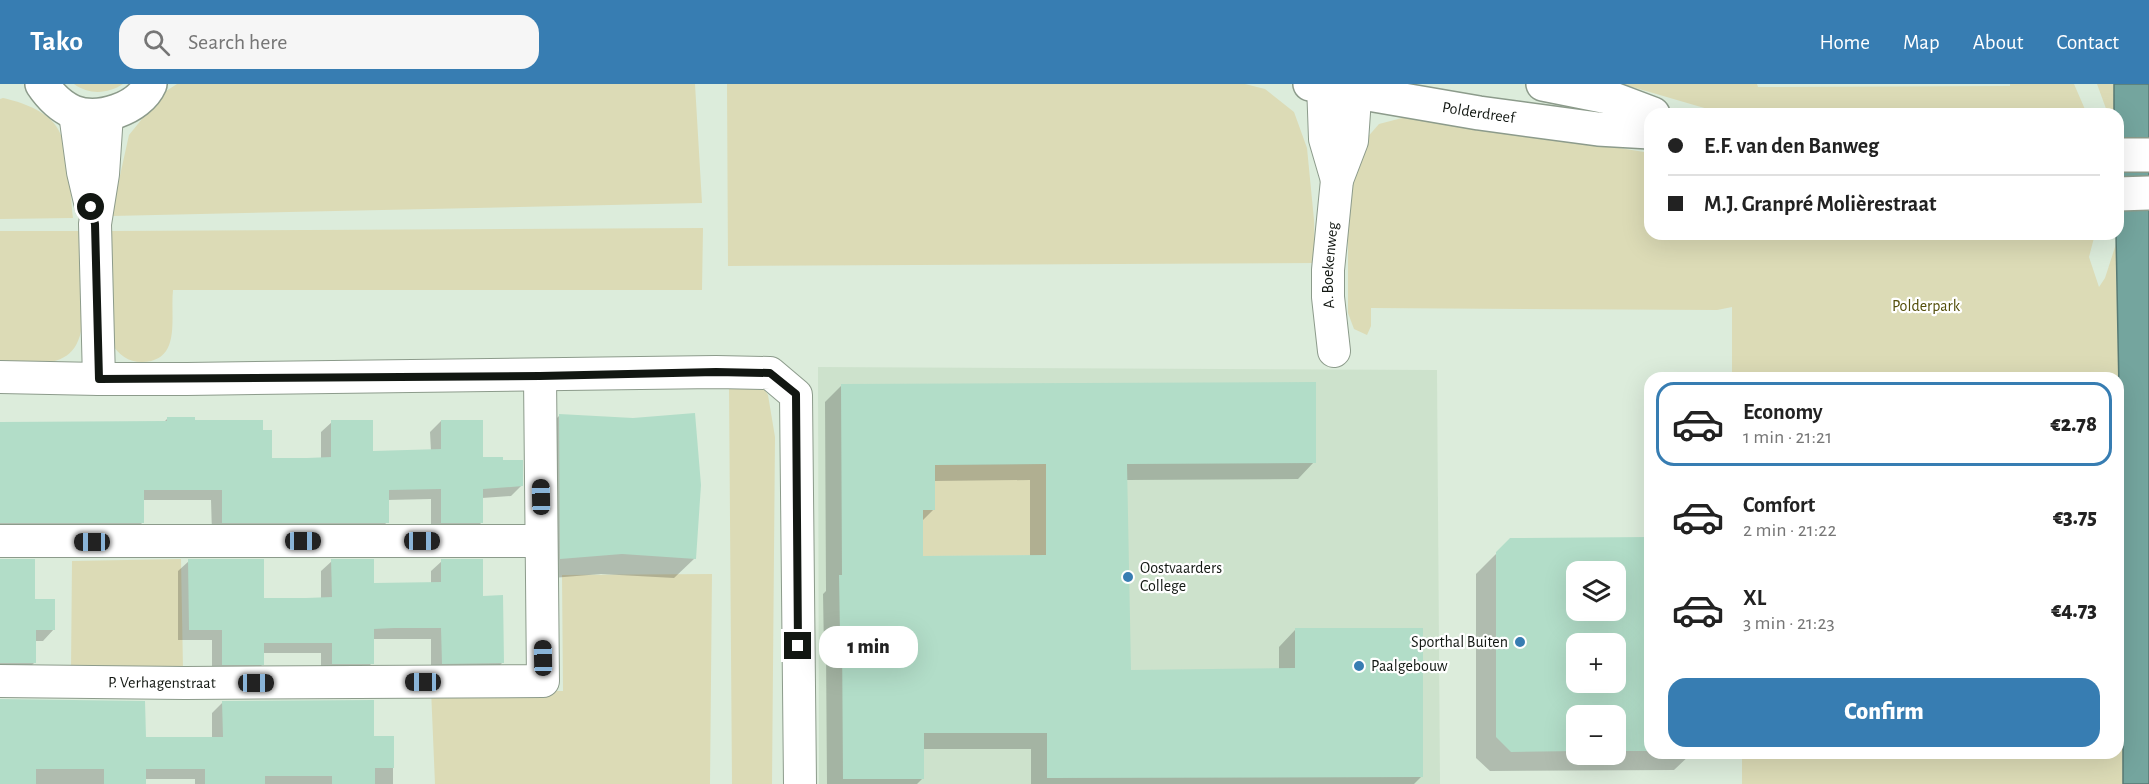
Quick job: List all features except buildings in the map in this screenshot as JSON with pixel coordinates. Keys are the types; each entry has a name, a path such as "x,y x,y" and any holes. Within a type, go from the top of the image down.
{"main road":[{"path":"42,84 49,95 91,113 130,106 150,84"},
{"path":"1543,84 1608,97 1644,111"},
{"name":"Polderdreef","path":"1319,85 1356,88 1491,115 1598,129 1644,132"},
{"path":"2124,155 2149,155"},
{"path":"2124,194 2149,193"}],"street":[{"name":"A. Boekenweg","path":"1319,85 1325,139 1337,180"},
{"name":"A. Boekenweg","path":"1334,351 1328,297 1337,180 1352,141 1356,88"},
{"path":"91,113 83,172 95,224 99,379"},
{"path":"0,376 99,379 770,373 796,394 800,784"},
{"name":"P. Verhagenstraat","path":"0,681 185,684 543,681 540,376"},
{"path":"0,542 541,541"}],"shaded area":[{"name":"Oostvaarders College","path":"818,367 1437,370 1440,784 819,784"}],"green space":[{"path":"74,84 123,84 111,90 98,92 80,88"},
{"path":"177,84 695,84 702,203 111,216 129,135 163,93"},
{"path":"727,84 1245,84 1265,89 1294,112 1307,148 1314,220 1315,263 728,266"},
{"path":"1622,84 1757,84 1758,87 2074,84 2084,108 1704,108"},
{"path":"2097,84 2114,84 2114,108 2106,108"},
{"path":"0,99 25,104 39,111 56,126 65,146 73,218 0,219"},
{"name":"Polderpark","path":"1431,117 1644,152 1644,240 2093,240 2089,257 2099,287 2105,278 2116,244 2119,372 1732,372 1732,307 1717,310 1371,308 1371,326 1367,335 1354,329 1348,313 1348,188 1365,140 1379,124 1402,118"},
{"path":"703,228 702,290 173,290 171,336 169,346 163,354 155,360 132,361 117,351 111,343 110,231"},
{"path":"0,231 81,231 81,331 77,344 60,359 38,363 0,362"},
{"path":"729,386 762,386 768,395 775,437 772,784 732,784"},
{"path":"1046,464 1046,555 923,556 923,510 935,509 935,481 923,465"},
{"path":"181,559 183,669 71,670 72,561"},
{"path":"712,574 710,784 435,784 431,689 563,691 562,575"},
{"path":"1742,759 2123,759 2123,784 1742,784"}],"water":[{"path":"2114,84 2149,84 2149,784 2123,784 2124,372 2119,372 2116,240 2124,240 2124,108 2114,108"}],"place":[{"name":"Oostvaarders College","path":"1128,577"},
{"name":"Sporthal Buiten","path":"1520,642"},
{"name":"Paalgebouw","path":"1359,666"}],"route":[{"path":"91,207 95,224 99,379 770,373 796,394 798,646"}]}
